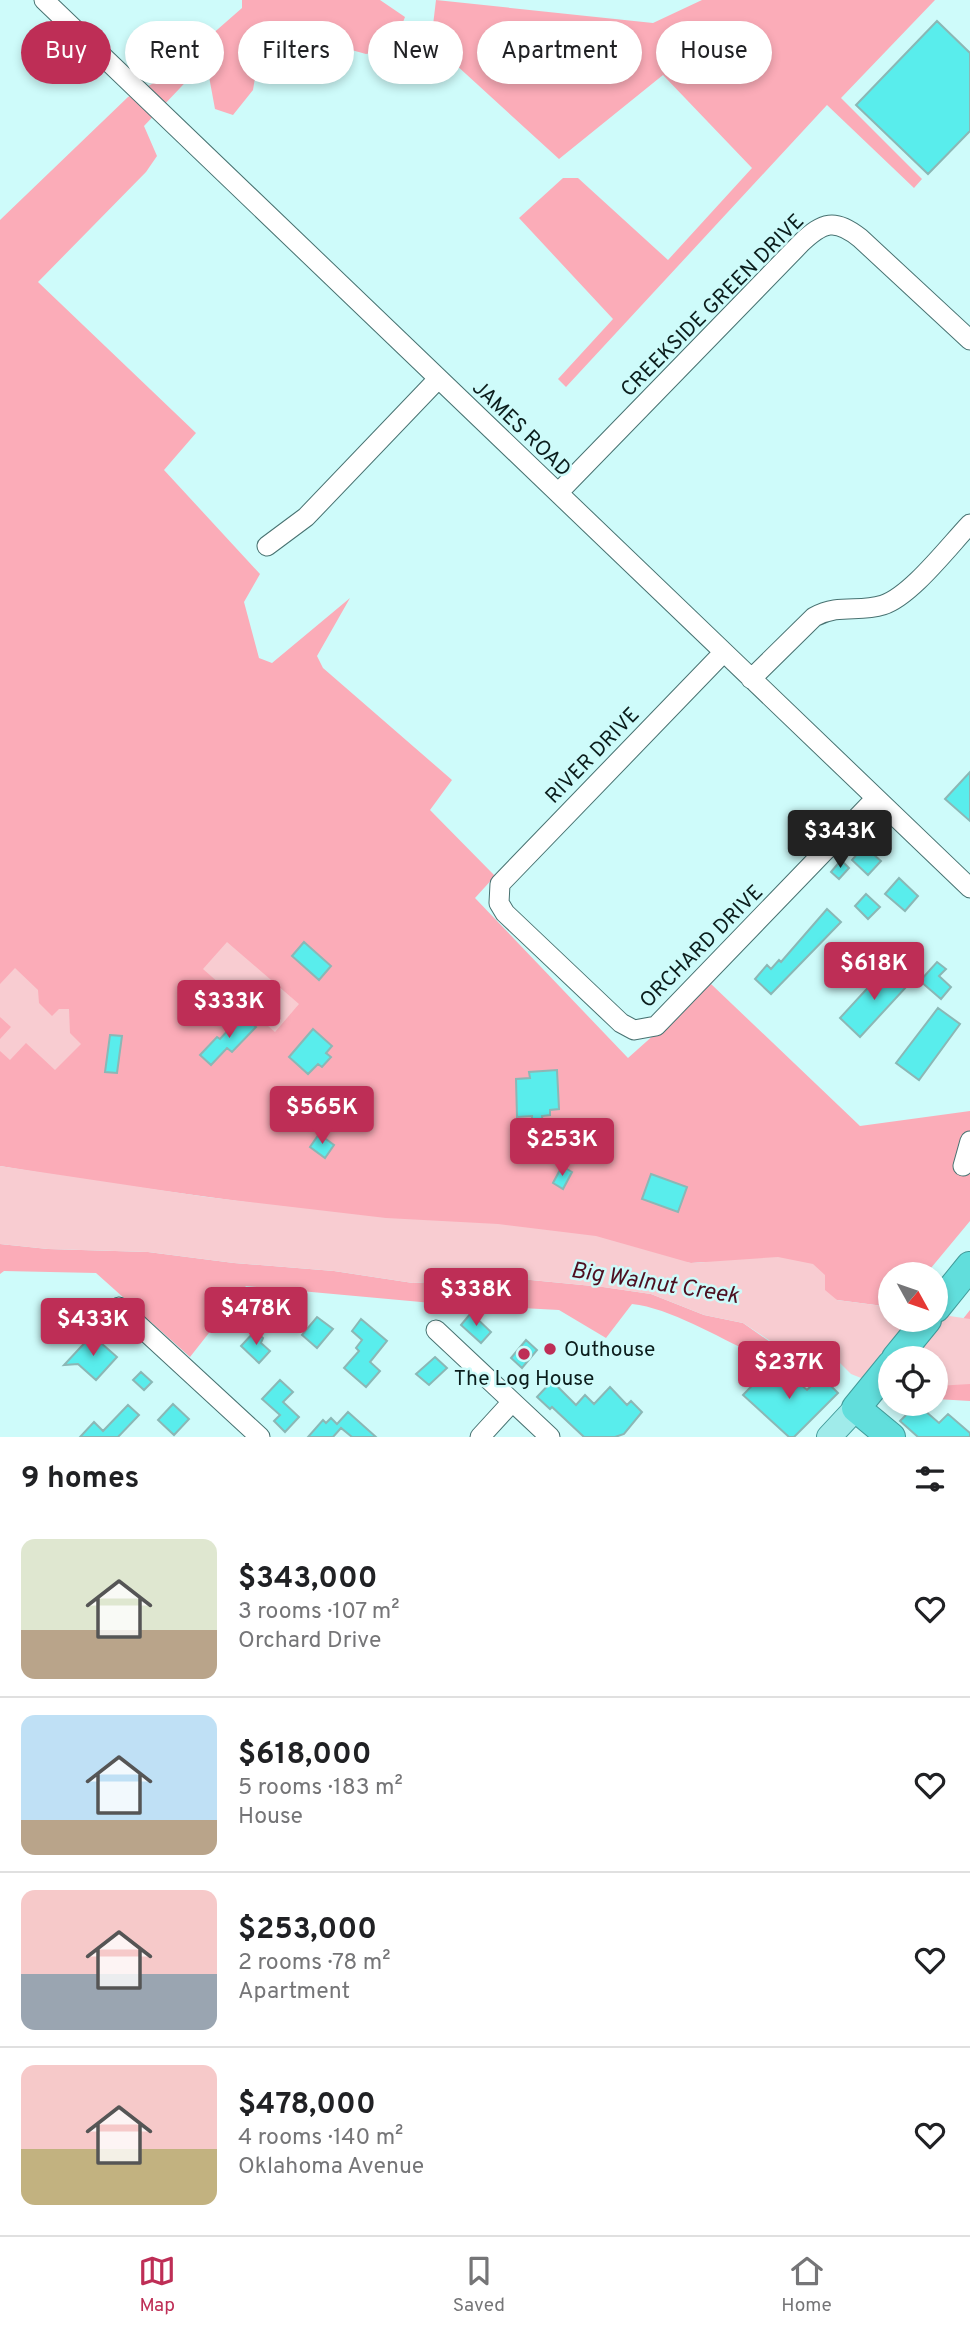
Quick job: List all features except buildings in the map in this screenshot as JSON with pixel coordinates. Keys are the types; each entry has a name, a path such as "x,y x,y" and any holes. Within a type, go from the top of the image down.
{"highway":[{"path":"948,1293 968,1269"},
{"path":"906,1346 918,1332"},
{"path":"878,1381 861,1402 891,1437"}],"main road":[{"path":"829,1437 861,1402"}],"street":[{"name":"JAMES ROAD","path":"44,0 970,888"},
{"name":"CREEKSIDE GREEN DRIVE","path":"558,493 801,243 824,226 837,224 860,238 970,340"},
{"path":"267,546 306,517 438,379"},
{"path":"751,680 799,629 814,617 826,611 843,608 880,606 902,595 970,524"},
{"name":"RIVER DRIVE","path":"644,1030 634,1030 621,1023 587,992 505,913 499,903 498,892 505,878 723,653"},
{"name":"ORCHARD DRIVE","path":"644,1030 656,1026 673,1010 875,799"},
{"path":"963,1167 970,1141"},
{"path":"119,1307 260,1437"},
{"path":"436,1330 550,1437"},
{"path":"480,1437 512,1402"}],"shaded area":[{"path":"242,0 380,0 405,17 403,21 368,21 366,54 354,51 354,21 238,21 238,84 254,84 253,90 233,115 215,109 210,84 224,84 224,24 242,8"},
{"path":"436,0 634,21 477,21 477,84 642,84 642,22 656,22 656,81 559,159 463,71 463,21 434,21"},
{"path":"702,0 935,0 841,98 922,179 914,188 827,105 566,387 558,379 613,319 519,218 563,178 578,178 668,260 752,168 672,84 772,84 772,21 657,21"},
{"path":"152,84 184,84 144,126 157,156 146,172 38,282 196,433 164,470 260,574 244,602 259,658 272,663 350,598 317,656 323,668 452,780 430,810 495,876 475,898 628,1058 711,984 860,1126 970,1111 970,1221 936,1262 878,1262 878,1305 837,1300 705,1262 691,1263 84,1180 0,1166 0,220 128,97"},
{"path":"0,1244 48,1249 148,1252 234,1263 334,1271 413,1283 510,1278 603,1287 651,1294 704,1315 743,1323 780,1349 789,1353 804,1352 808,1360 794,1367 774,1361 677,1317 632,1304 606,1338 559,1310 443,1304 246,1286 190,1357 96,1273 4,1271 0,1274"},
{"path":"970,1310 970,1401 948,1400 948,1346 942,1346"}],"water":[{"path":"227,942 299,1004 275,1032 203,969"},
{"path":"15,968 38,990 39,1003 52,1016 59,1009 69,1009 70,1033 81,1044 55,1070 26,1043 10,1060 0,1051 0,1039 11,1027 0,1017 0,984"},
{"name":"Big Walnut Creek","path":"0,1166 207,1197 386,1218 498,1224 596,1236 691,1263 778,1257 813,1264 825,1275 825,1290 837,1300 878,1305 878,1332 948,1332 948,1316 970,1319 970,1384 948,1385 948,1346 878,1346 878,1385 851,1374 831,1354 819,1348 789,1353 743,1323 704,1315 651,1294 603,1287 510,1278 413,1283 334,1271 234,1263 148,1252 48,1249 0,1244"}],"place":[{"name":"Outhouse","path":"550,1349"},
{"name":"The Log House","path":"524,1354"}]}
